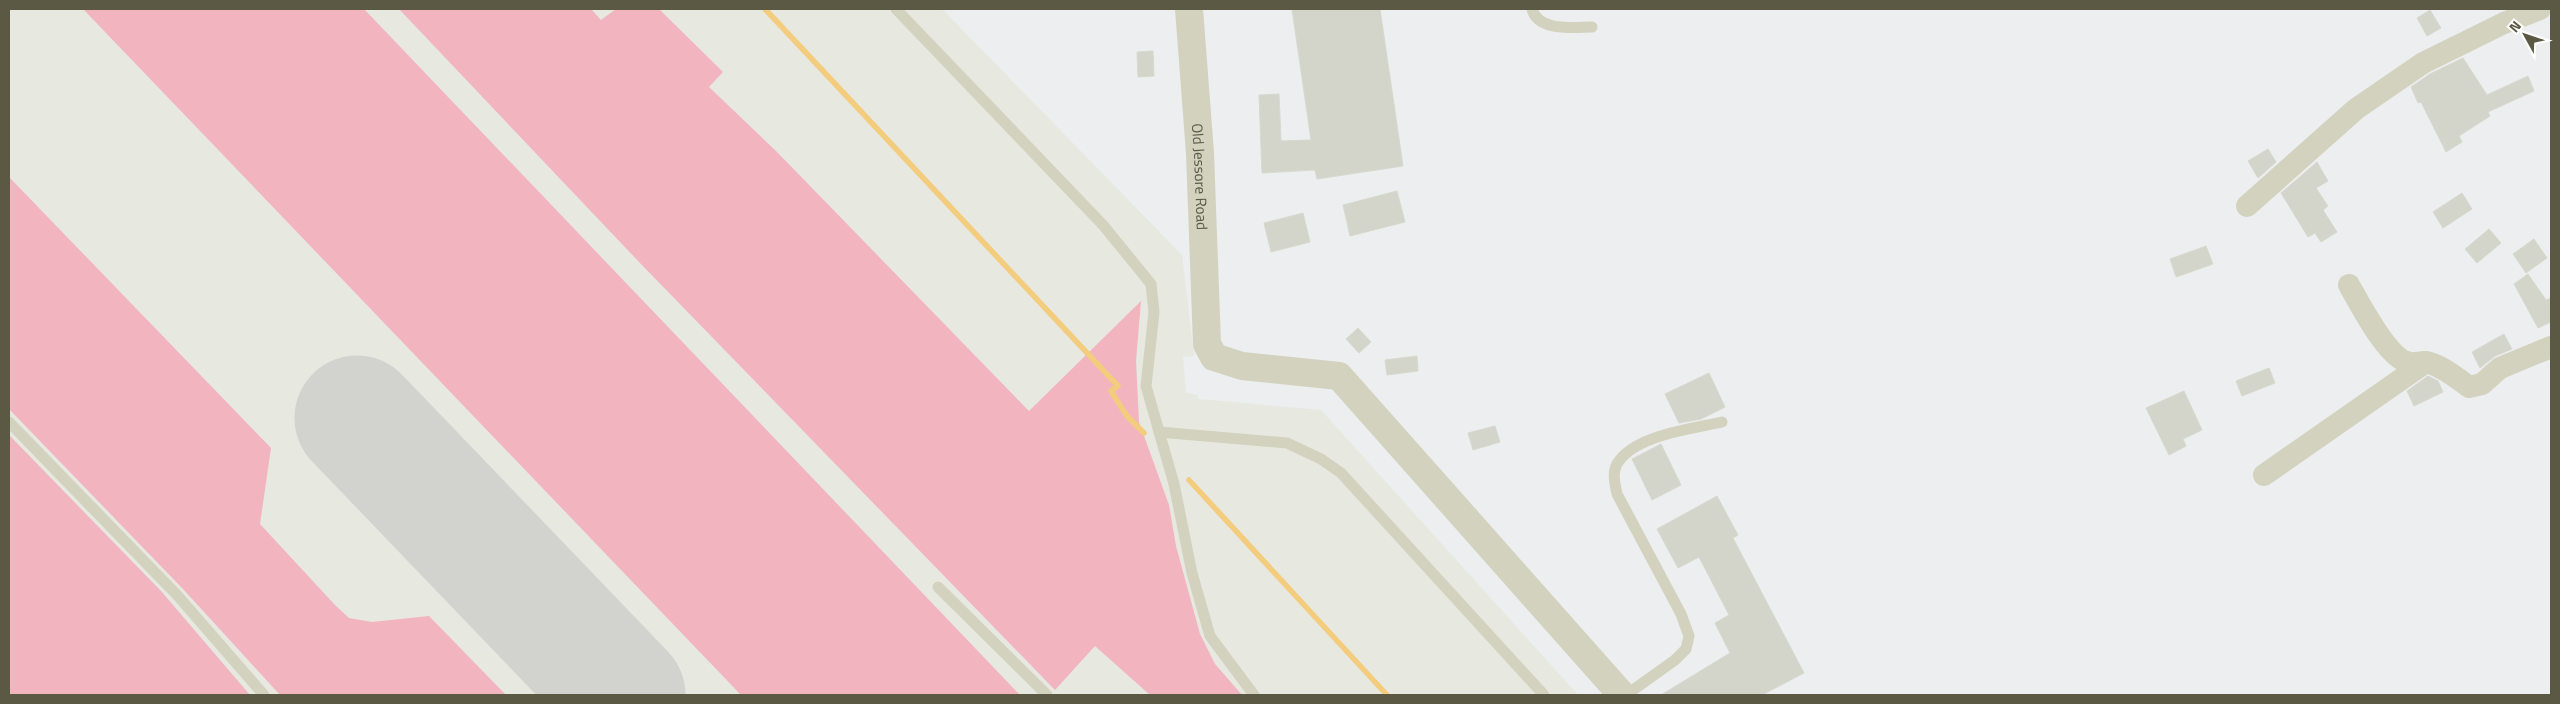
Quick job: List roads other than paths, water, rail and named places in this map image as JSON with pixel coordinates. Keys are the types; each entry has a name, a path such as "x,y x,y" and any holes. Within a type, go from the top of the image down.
{"street":[{"name":"Old Jessore Road","path":"1189,9 1200,153 1207,344 1214,357 1242,366 1339,376 1622,695"},
{"path":"2247,206 2356,109 2408,73 2423,63 2504,23 2540,9"},
{"path":"2349,285 2384,342 2396,355 2409,364 2426,362 2455,376 2469,387 2482,384 2500,368 2551,347"},
{"path":"2264,475 2426,362"}],"lane":[{"path":"896,9 1103,225 1151,284 1154,312 1146,386 1174,484 1192,573 1210,636 1254,695"},
{"path":"1532,9 1543,23 1561,27 1592,27"},
{"path":"9,422 177,595 264,695"},
{"path":"1626,695 1675,660 1686,649 1689,636 1681,614 1617,494 1614,478 1617,464 1631,449 1647,440 1722,422"},
{"path":"1159,432 1286,444 1322,459 1341,473 1544,695"},
{"path":"938,586 1047,695"}],"waterway":[{"path":"765,9 1118,386 1111,391 1127,416 1144,433"},
{"path":"1189,480 1387,695"}]}
